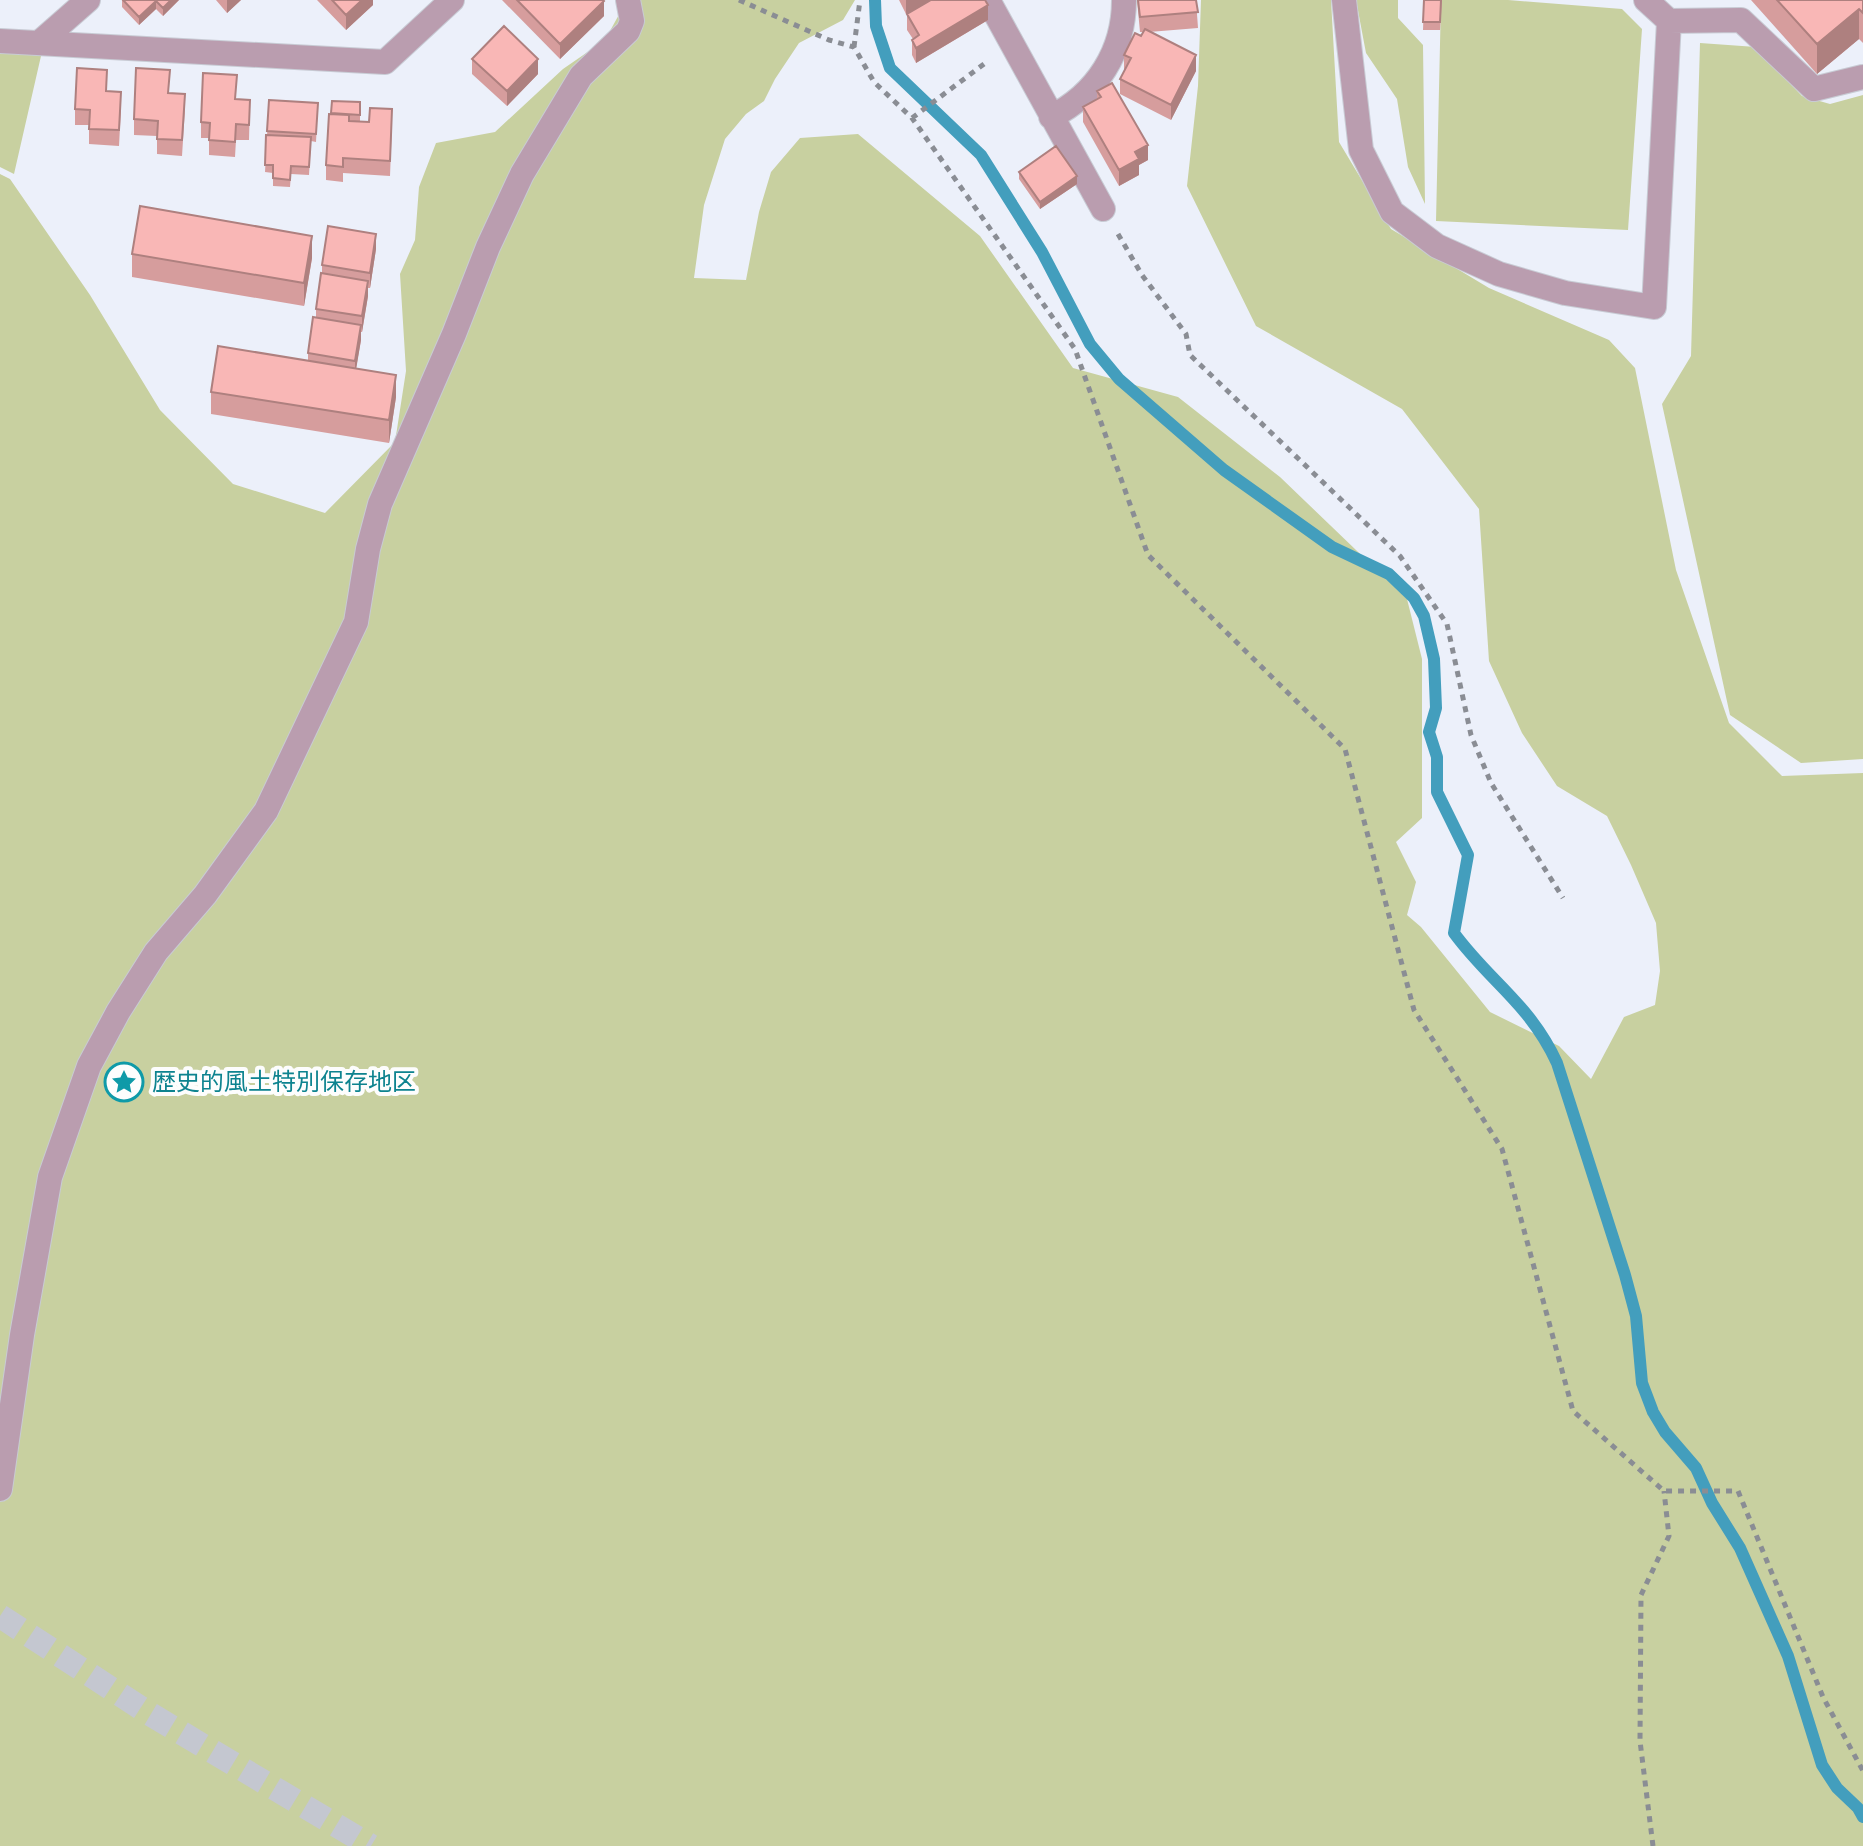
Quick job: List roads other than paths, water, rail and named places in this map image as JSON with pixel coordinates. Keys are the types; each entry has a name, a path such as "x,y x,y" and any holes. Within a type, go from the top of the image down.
{"street":[{"path":"39,43 88,0"},
{"path":"0,41 385,62 452,0"},
{"path":"0,1489 22,1335 50,1177 89,1066 156,952 205,895 266,811 356,622 368,549 380,504 488,247 522,174 581,76 628,31 632,21 628,0"},
{"path":"988,0 1103,209"},
{"path":"1051,117 1071,107 1102,74 1116,48 1124,0"},
{"path":"1344,0 1361,150 1392,212 1437,246 1499,274 1565,293 1654,307 1669,21"},
{"path":"1646,0 1669,21 1741,20 1814,89 1863,77"}],"waterway":[{"path":"875,0 876,26 890,68 981,155 1042,252 1090,344 1119,379 1224,470 1332,547 1389,574 1414,598 1424,616 1434,659 1436,708 1429,732 1437,757 1437,792 1468,855 1454,933 1535,1025 1557,1063 1625,1275 1636,1316 1642,1383 1653,1412 1665,1432 1696,1468 1712,1503 1740,1548 1788,1656 1822,1765 1837,1788 1863,1817"}],"tunnel":[{"path":"0,1616 150,1714 371,1846"}],"place":[{"name":"歴史的風土特別保存地区","path":"124,1082"}]}
